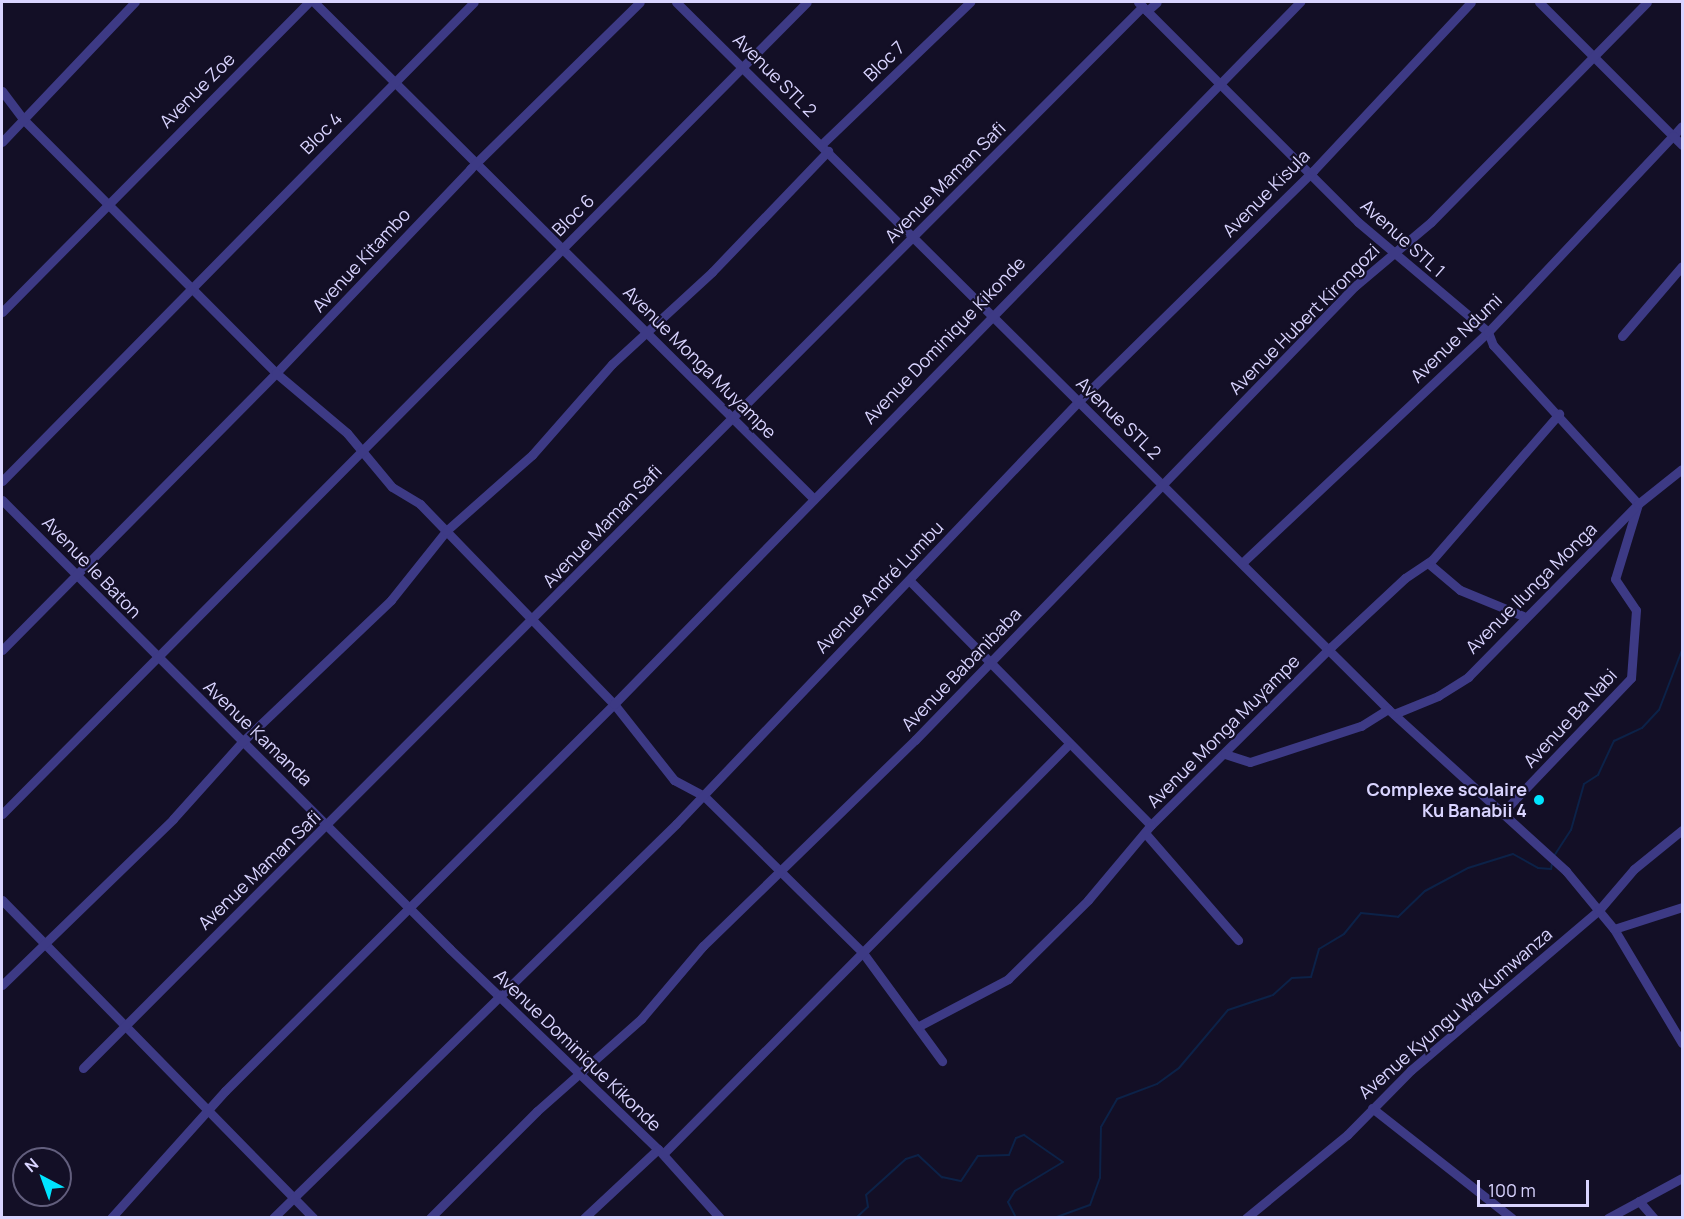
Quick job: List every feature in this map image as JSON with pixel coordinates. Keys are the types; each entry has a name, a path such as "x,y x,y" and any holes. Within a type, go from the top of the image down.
{"street":[{"path":"2,142 135,2"},
{"name":"Avenue Zoe","path":"2,312 309,2"},
{"name":"Avenue Monga Muyampe","path":"314,2 814,499"},
{"name":"Bloc 4","path":"2,481 474,2"},
{"name":"Avenue Kitambo","path":"2,650 276,373 475,164 640,2"},
{"name":"Avenue STL 2","path":"676,2 915,236 1078,402 1331,647 1391,711 1546,850 1599,910"},
{"name":"Bloc 6","path":"2,814 807,2"},
{"name":"Bloc 7","path":"2,985 173,819 242,741 396,595 446,531 532,455 825,148 970,2"},
{"name":"Avenue Maman Safi","path":"83,1068 531,622 731,417 915,236 1143,6 1157,2"},
{"name":"Avenue Dominique Kikonde","path":"111,1218 206,1113 614,704 992,314 1300,2"},
{"name":"Avenue Kisula","path":"1078,402 1312,171 1472,2"},
{"path":"1539,2 1683,145"},
{"name":"Avenue Hubert Kirongozi","path":"1163,484 1392,253 1517,136 1591,54 1647,2"},
{"name":"Avenue STL 1","path":"1143,6 1312,171 1392,253 1488,332 1493,345 1559,414 1638,504"},
{"path":"2,91 24,120 109,202 276,373 301,390 362,452 392,487 420,504 531,622 614,704 674,780 704,796 780,876 863,953 919,1026 942,1061"},
{"name":"Avenue Ndumi","path":"1242,563 1488,332 1683,126"},
{"path":"1622,336 1683,266"},
{"name":"Avenue André Lumbu","path":"273,1218 498,995 704,796 1078,402"},
{"name":"Avenue Monga Muyampe","path":"909,580 988,665 1148,829 1331,647 1428,563 1559,414"},
{"name":"Avenue Ilunga Monga","path":"1225,754 1250,762 1361,726 1391,711 1453,688 1638,504 1683,469"},
{"name":"Avenue Babanibaba","path":"430,1218 579,1073 641,1019 703,946 780,876 1163,484"},
{"name":"Avenue le Baton","path":"2,500 78,574 158,658"},
{"name":"Avenue Ba Nabi","path":"1504,811 1631,678 1636,610 1615,579 1638,504"},
{"path":"1428,563 1460,591 1523,616"},
{"path":"1512,611 1536,604"},
{"name":"Avenue Kamanda","path":"158,658 329,824 411,908"},
{"path":"584,1218 660,1151 863,953 1067,746"},
{"path":"919,1026 1008,979 1088,900 1148,829 1238,940"},
{"name":"Avenue Kyungu Wa Kumwanza","path":"1246,1218 1599,910 1634,869 1683,830"},
{"path":"2,900 206,1113 313,1218"},
{"name":"Avenue Dominique Kikonde","path":"411,908 660,1151 720,1218"},
{"path":"1614,929 1683,908"},
{"path":"1599,910 1614,929 1683,1043"},
{"path":"1372,1108 1512,1218"},
{"path":"1608,1218 1683,1178"},
{"path":"1639,1201 1654,1218"}],"waterway":[{"path":"1554,856 1571,830 1584,784 1598,775 1614,741 1642,728 1659,710 1682,650"},
{"path":"1054,1218 1090,1205 1100,1178 1101,1127 1117,1099 1157,1084 1179,1068 1228,1010 1273,995 1292,978 1311,977 1319,949 1344,934 1361,913 1398,917 1425,891 1468,868 1513,854 1538,868 1551,869 1552,864"},
{"path":"856,1218 868,1207 866,1195 906,1159 918,1155 942,1177 961,1181 978,1156 1009,1155 1016,1138 1024,1135 1063,1162 1015,1191 1008,1202 1016,1218"}],"place":[{"name":"Complexe scolaire Ku Banabii 4","path":"1539,800"}]}
